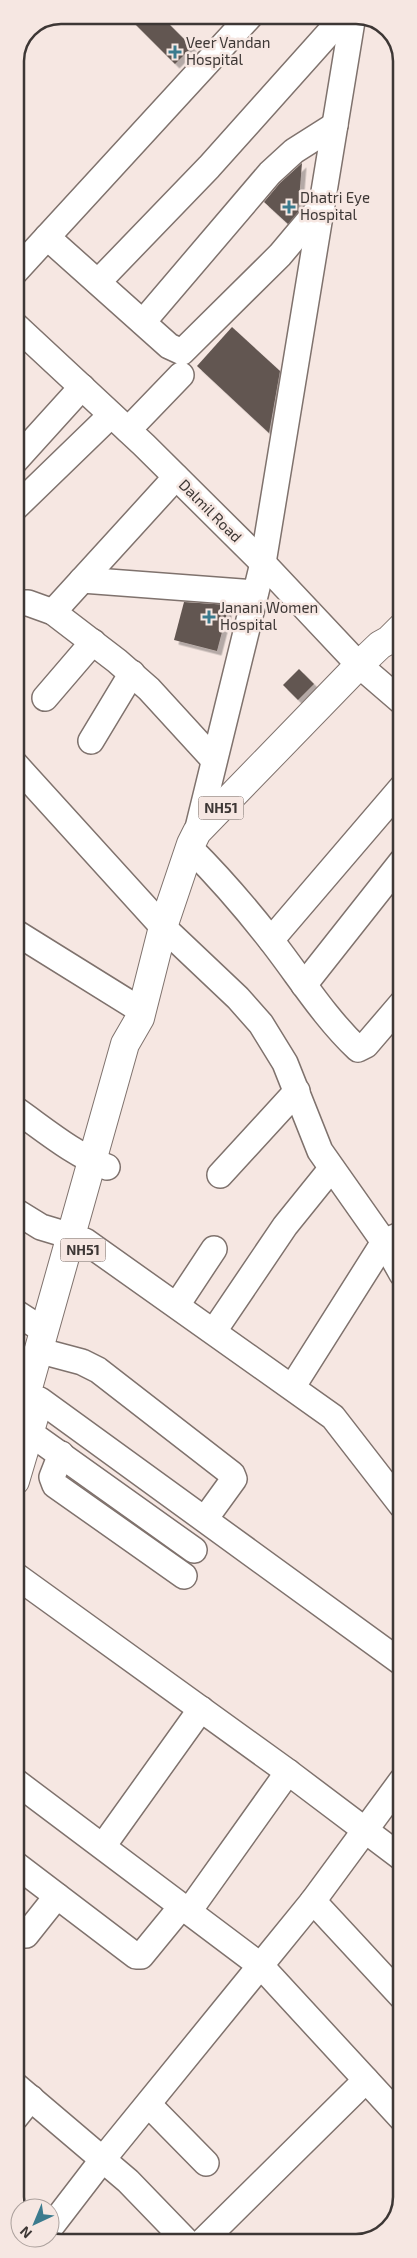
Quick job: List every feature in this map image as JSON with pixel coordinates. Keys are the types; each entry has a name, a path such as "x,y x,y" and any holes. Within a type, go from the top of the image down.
{"highway":[{"name":"NH51","path":"380,644 382,636 393,623"},
{"name":"NH51","path":"24,1420 99,1164 125,1044 141,1014 163,927 193,840 359,665 380,644 393,637"},
{"name":"NH51","path":"24,1424 40,1400 48,1342"}],"street":[{"path":"24,262 243,24"},
{"path":"98,282 208,167 338,24"},
{"path":"352,24 263,563 193,840 304,985 358,1049 366,1045 393,1013"},
{"path":"142,322 270,173 294,151 335,125"},
{"path":"47,238 142,322 176,350 182,352 280,255 322,205"},
{"name":"Dalmil Road","path":"24,332 176,477 263,563 359,665 393,694"},
{"path":"24,501 181,375"},
{"path":"24,451 82,387"},
{"path":"53,612 176,477"},
{"path":"82,580 255,593"},
{"path":"24,603 53,612 132,674 214,760"},
{"path":"45,698 93,642"},
{"path":"91,741 132,674"},
{"path":"24,774 163,927 238,998 261,1024 286,1063 320,1151 331,1169 393,1238 293,1386"},
{"path":"271,940 393,798"},
{"path":"304,985 393,873"},
{"path":"24,938 141,1014"},
{"path":"220,1175 297,1091"},
{"path":"24,1115 99,1164"},
{"path":"214,1331 285,1226 331,1169"},
{"path":"24,1217 41,1227 78,1238 293,1386 333,1417 393,1494"},
{"path":"177,1305 214,1250"},
{"path":"24,1320 48,1342 98,1370 232,1474 234,1479 205,1519"},
{"path":"40,1400 393,1656"},
{"path":"24,1428 194,1550"},
{"path":"61,1454 52,1477 55,1485 184,1576"},
{"path":"24,1581 288,1772 393,1851"},
{"path":"103,1846 201,1709"},
{"path":"24,1871 136,1956 141,1956 185,1908 288,1772"},
{"path":"24,1788 261,1966 393,2109"},
{"path":"60,2215 103,2159 149,2105 313,1901 393,1792"},
{"path":"24,1935 26,1935 56,1896"},
{"path":"313,1901 393,1987"},
{"path":"210,2234 366,2080"},
{"path":"24,2093 128,2180 179,2234"},
{"path":"149,2105 206,2163"}],"building":[{"path":"135,24 169,24 192,47 175,64"},
{"path":"302,163 298,212 288,224 264,202 280,183"},
{"path":"232,327 280,371 269,433 197,366"},
{"path":"184,602 229,605 217,651 174,640"},
{"path":"299,669 314,684 298,700 283,685"}],"place":[{"name":"Veer Vandan Hospital","path":"175,52"},
{"name":"Dhatri Eye Hospital","path":"289,207"},
{"name":"Janani Women Hospital","path":"209,617"}]}
